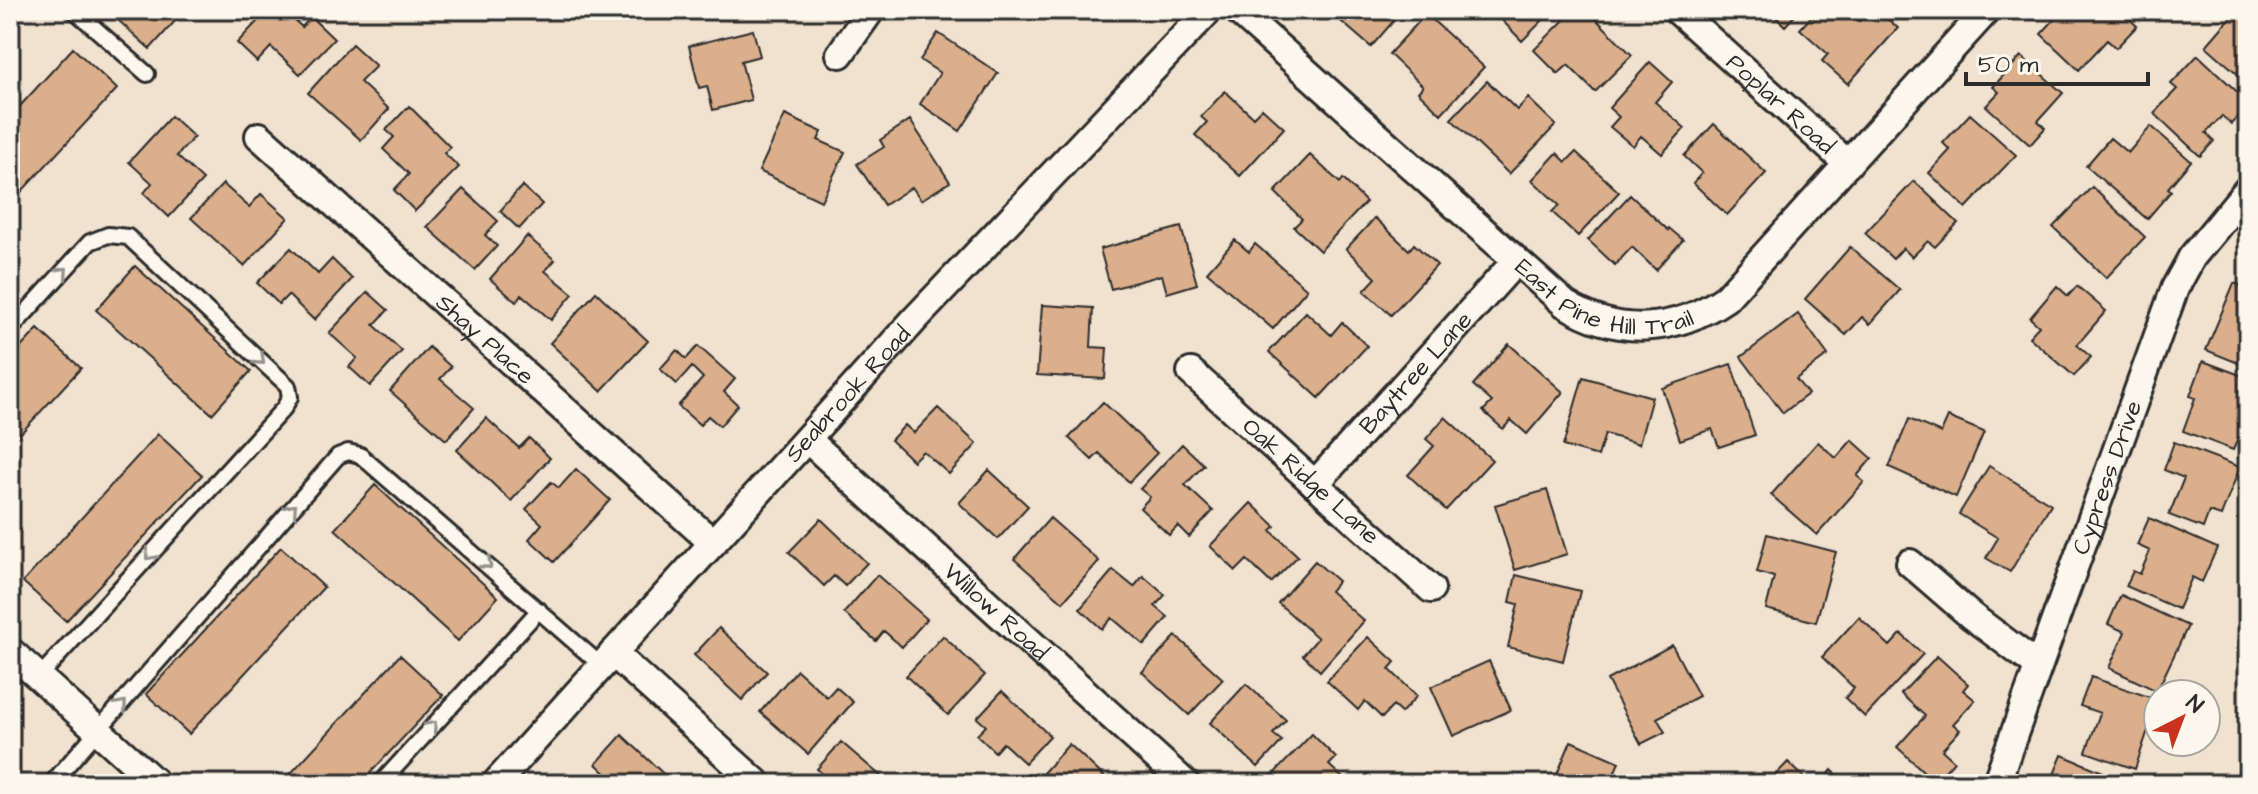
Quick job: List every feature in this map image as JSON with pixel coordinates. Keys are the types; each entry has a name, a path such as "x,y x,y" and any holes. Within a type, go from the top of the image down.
{"street":[{"path":"840,54 871,10"},
{"name":"Seabrook Road","path":"495,784 1015,213 1209,10"},
{"name":"East Pine Hill Trail","path":"1237,10 1565,304 1612,325 1646,328 1680,322 1711,308 1738,286 1987,10"},
{"name":"Poplar Road","path":"1677,10 1848,164"},
{"name":"Shay Place","path":"259,136 713,543"},
{"name":"Cypress Drive","path":"1996,784 2175,288 2192,257 2248,189"},
{"name":"Baytree Lane","path":"1315,484 1516,261"},
{"name":"Oak Ridge Lane","path":"1191,372 1431,589"},
{"name":"Willow Road","path":"807,439 1186,784"},
{"path":"1910,563 1970,615 2038,666"},
{"path":"10,651 157,784"},
{"path":"608,660 758,784"}],"lane":[{"path":"74,10 147,74"},
{"path":"10,330 90,242 108,235 128,237 288,386 290,397 284,408 39,677"},
{"path":"51,784 338,456 348,452 360,455 539,610 608,660"},
{"path":"380,784 539,610"}],"building":[{"path":"107,10 185,10 150,49"},
{"path":"268,10 283,10 302,27 311,17 334,39 300,74 271,47 257,62 237,43"},
{"path":"1328,10 1403,10 1371,47"},
{"path":"1492,10 1553,10 1522,41"},
{"path":"1574,10 1587,10 1632,55 1595,92 1568,65 1558,74 1534,50"},
{"path":"1768,10 1800,10 1785,26"},
{"path":"1817,10 1846,10 1859,21 1868,10 1877,10 1898,28 1848,84 1822,61 1828,54 1800,29"},
{"path":"2063,10 2120,10 2137,26 2116,48 2107,40 2079,70 2041,34"},
{"path":"2237,10 2248,10 2248,83 2206,46"},
{"path":"1426,14 1484,67 1441,114 1418,92 1423,86 1389,54"},
{"path":"753,30 760,56 741,61 751,100 713,110 707,86 699,88 689,46"},
{"path":"938,33 998,73 960,131 920,104 940,73 920,60"},
{"path":"352,44 376,66 360,82 389,109 361,140 308,93"},
{"path":"73,48 117,89 10,204 10,117"},
{"path":"2198,55 2248,102 2248,107 2231,124 2222,116 2206,133 2214,141 2200,156 2154,113 2177,89 2171,84"},
{"path":"2021,56 2063,93 2038,121 2045,128 2030,145 1986,106 1999,92 1993,87"},
{"path":"1650,62 1672,82 1655,102 1685,128 1662,154 1641,136 1633,146 1610,127 1619,117 1609,108"},
{"path":"1487,81 1517,110 1528,98 1556,125 1509,174 1451,119"},
{"path":"1225,91 1253,117 1262,108 1284,128 1240,176 1195,135 1207,122 1201,117"},
{"path":"409,106 450,147 444,153 459,167 415,211 394,190 409,174 383,149 394,137 386,130"},
{"path":"1970,114 2016,155 1966,208 1929,173 1950,150 1943,143"},
{"path":"785,115 822,132 818,140 845,152 821,201 759,171"},
{"path":"171,116 194,137 177,156 203,180 169,217 144,193 152,183 129,162"},
{"path":"910,120 950,182 921,200 912,187 884,205 857,164 884,147 880,140"},
{"path":"1714,124 1766,173 1727,215 1693,183 1702,173 1684,156"},
{"path":"2151,126 2191,161 2147,219 2086,166 2110,138 2128,153"},
{"path":"1576,152 1619,192 1578,236 1552,212 1559,205 1532,180 1557,153 1566,162"},
{"path":"1310,155 1340,183 1343,179 1366,202 1320,251 1294,227 1302,219 1275,192"},
{"path":"1914,181 1958,223 1935,247 1928,241 1912,257 1903,248 1893,259 1865,233"},
{"path":"223,184 249,207 261,194 288,218 244,266 191,218"},
{"path":"522,186 542,204 519,229 500,211"},
{"path":"2092,187 2145,237 2106,278 2053,227"},
{"path":"463,189 498,221 485,235 497,246 475,270 427,227"},
{"path":"1630,195 1683,240 1656,270 1632,247 1615,265 1588,240"},
{"path":"1375,218 1409,250 1414,244 1437,265 1391,315 1364,291 1376,278 1346,249"},
{"path":"1181,227 1197,284 1167,293 1162,275 1111,289 1100,249"},
{"path":"527,236 555,260 545,271 573,294 551,320 522,295 516,302 490,279"},
{"path":"1235,240 1249,252 1255,244 1307,289 1273,329 1207,272"},
{"path":"1850,247 1900,290 1870,324 1862,317 1846,335 1805,299"},
{"path":"291,248 318,274 332,259 352,279 314,320 288,295 279,304 257,283"},
{"path":"135,266 251,371 212,414 96,310"},
{"path":"2234,283 2248,289 2248,367 2206,350"},
{"path":"2057,286 2068,296 2077,286 2106,311 2077,345 2091,357 2074,376 2029,337 2039,326 2030,318"},
{"path":"368,292 388,310 374,325 402,351 370,386 349,367 357,358 329,333"},
{"path":"596,292 648,341 601,391 550,343"},
{"path":"1042,305 1093,308 1091,347 1107,348 1105,379 1037,375"},
{"path":"1306,312 1331,335 1342,322 1367,346 1319,398 1269,352"},
{"path":"1798,314 1828,355 1796,379 1808,394 1783,413 1741,357"},
{"path":"38,329 81,368 10,445 10,359"},
{"path":"1509,344 1563,392 1527,434 1511,420 1503,429 1483,411 1492,402 1473,385"},
{"path":"698,346 735,379 724,392 738,405 720,426 708,416 700,425 678,406 703,378 692,367 677,384 660,369 677,350 686,359"},
{"path":"429,347 451,367 440,379 474,408 446,440 390,391"},
{"path":"2203,361 2248,378 2248,417 2233,450 2183,431 2195,398 2190,396"},
{"path":"1731,364 1755,435 1719,447 1712,429 1680,440 1662,388"},
{"path":"1583,377 1652,397 1639,444 1605,434 1598,456 1563,446"},
{"path":"1103,402 1157,453 1129,482 1099,453 1092,460 1069,438"},
{"path":"938,408 977,444 949,474 923,451 913,461 891,440 905,425 914,433"},
{"path":"1445,417 1492,460 1446,510 1408,475 1434,446 1426,439"},
{"path":"1948,417 1984,432 1956,497 1889,467 1909,419 1941,433"},
{"path":"486,418 519,448 529,438 550,458 511,501 457,450"},
{"path":"158,434 202,475 66,621 23,582"},
{"path":"1852,440 1872,458 1857,476 1864,482 1817,535 1771,495 1818,442 1836,458"},
{"path":"2174,442 2240,467 2221,516 2209,512 2203,528 2169,515 2184,478 2164,470"},
{"path":"1182,444 1204,465 1185,485 1213,511 1189,537 1178,526 1169,535 1140,508 1150,497 1140,489"},
{"path":"1989,466 2051,504 2010,572 1986,558 1998,538 1959,514"},
{"path":"576,469 610,500 554,562 529,539 542,524 526,509 551,482 559,488"},
{"path":"989,470 1028,506 998,539 959,503"},
{"path":"375,485 498,597 458,641 335,529"},
{"path":"1547,490 1567,554 1515,570 1495,505"},
{"path":"1251,503 1275,526 1271,531 1298,556 1271,583 1247,560 1236,571 1210,546"},
{"path":"1050,518 1099,561 1063,602 1014,559"},
{"path":"2149,518 2217,548 2202,582 2192,577 2178,609 2126,586 2133,571 2140,574 2150,551 2137,545"},
{"path":"821,519 867,563 845,586 834,576 824,586 789,552"},
{"path":"1767,534 1836,552 1816,622 1766,609 1774,577 1757,572"},
{"path":"281,547 324,587 189,734 146,694"},
{"path":"1315,561 1338,581 1330,591 1364,621 1320,671 1303,655 1318,638 1278,603"},
{"path":"1113,570 1134,587 1143,576 1165,595 1155,606 1168,617 1144,645 1112,618 1102,629 1080,609"},
{"path":"877,575 927,619 902,647 884,631 876,641 844,613"},
{"path":"1516,575 1580,591 1563,661 1508,647 1518,604 1510,602"},
{"path":"2121,595 2188,626 2163,678 2142,678 2142,684 2109,668 2125,632 2108,624"},
{"path":"1859,617 1890,646 1901,634 1923,654 1865,717 1845,698 1854,688 1822,657"},
{"path":"719,628 767,672 742,700 694,655"},
{"path":"943,636 985,675 948,715 906,676"},
{"path":"1176,636 1223,679 1189,715 1142,672"},
{"path":"1368,637 1395,662 1389,669 1417,696 1401,713 1393,706 1382,718 1365,701 1358,710 1327,681"},
{"path":"1672,645 1699,696 1657,718 1665,732 1641,744 1607,680"},
{"path":"400,655 443,695 360,784 281,784"},
{"path":"1937,656 1968,684 1963,690 1975,700 1953,724 1960,730 1942,750 1954,761 1935,782 1897,747 1925,716 1901,694"},
{"path":"1489,661 1511,710 1453,736 1431,687"},
{"path":"797,670 827,697 836,687 853,702 808,754 760,712"},
{"path":"2091,677 2142,695 2142,748 2135,769 2086,752 2100,713 2080,706"},
{"path":"1246,684 1286,720 1273,734 1282,741 1258,767 1210,723"},
{"path":"1002,691 1050,736 1025,763 1003,743 995,752 977,735 986,726 977,718"},
{"path":"1312,734 1336,758 1329,765 1349,784 1268,784 1266,782"},
{"path":"622,735 671,781 668,784 617,784 596,764"},
{"path":"1571,741 1619,762 1610,784 1553,784"},
{"path":"841,742 890,784 834,784 817,769"},
{"path":"1069,744 1112,784 1055,784 1043,773"},
{"path":"2062,755 2127,782 2127,784 2050,784"},
{"path":"1788,762 1811,784 1767,784"},
{"path":"1832,770 1847,784 1820,784"}]}
